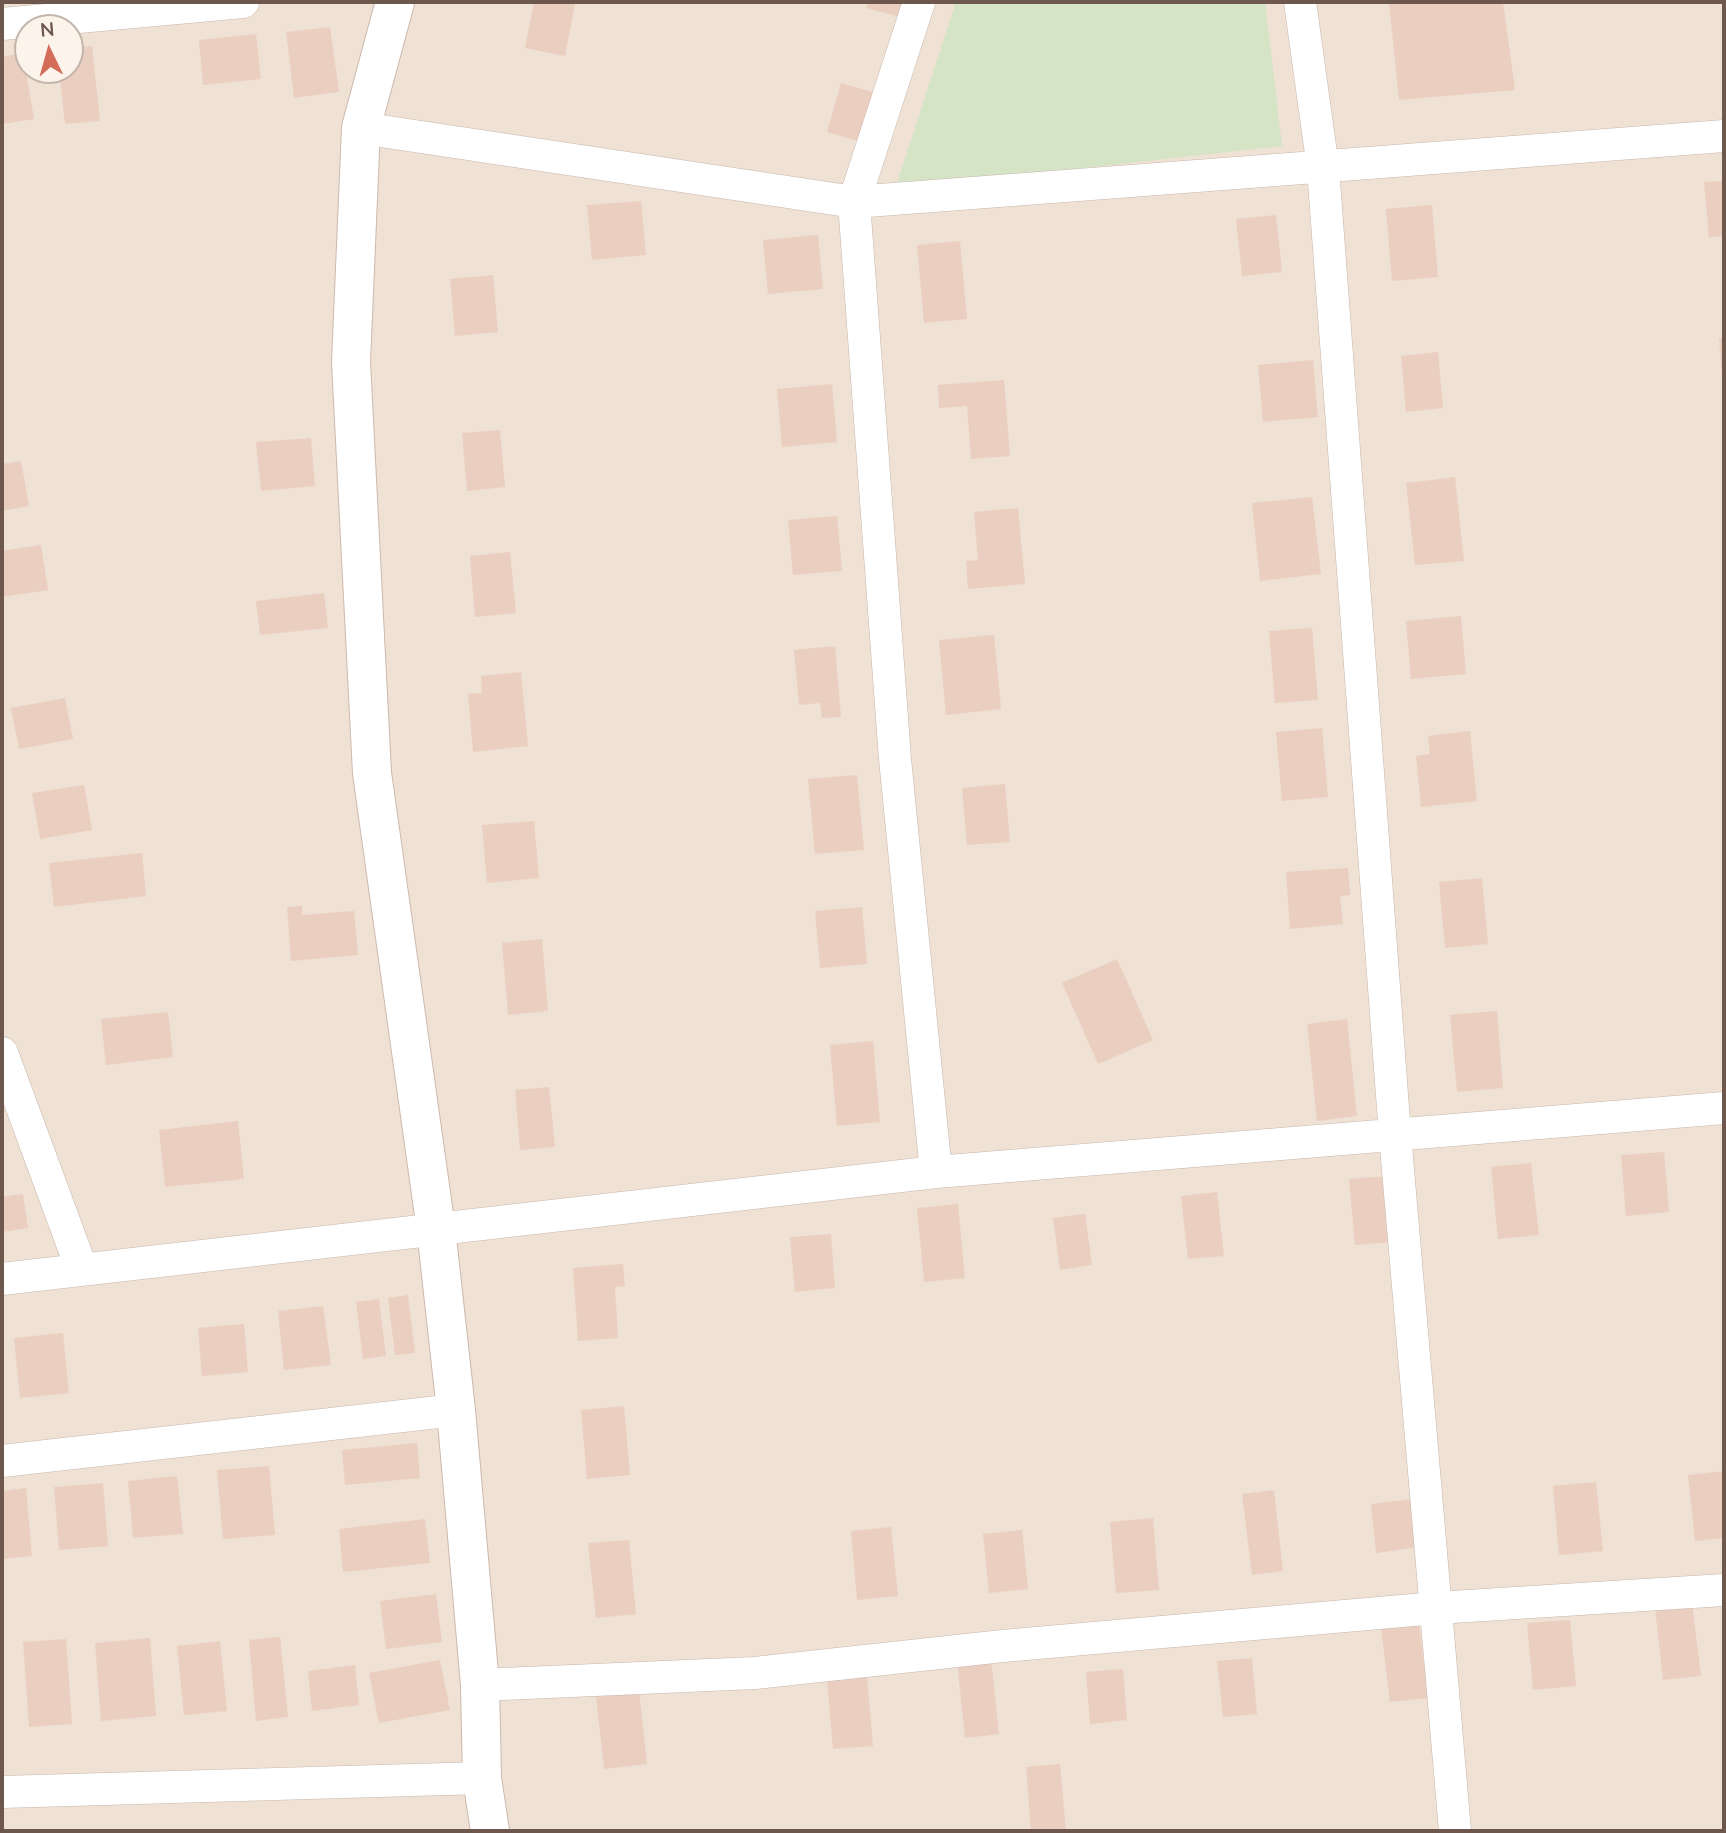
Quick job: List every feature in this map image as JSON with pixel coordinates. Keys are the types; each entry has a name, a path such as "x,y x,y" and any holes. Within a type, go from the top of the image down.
{"street":[{"path":"2,24 243,2"},
{"path":"395,2 361,128 351,362 372,773 436,1228 456,1410 480,1685 482,1778 490,1831"},
{"path":"919,2 854,202 895,759 936,1172"},
{"path":"1300,2 1323,168 1395,1135 1455,1831"},
{"path":"361,128 854,202 1724,136"},
{"path":"4,1070 82,1270"},
{"path":"2,1279 936,1172 1724,1108"},
{"path":"2,1461 456,1410"},
{"path":"480,1685 755,1673 1003,1646 1436,1608 1724,1590"},
{"path":"2,1791 482,1778"}],"shaded area":[{"path":"2,2 1724,2 1724,1831 2,1831"}],"green space":[{"path":"956,2 1265,2 1282,146 895,189"}],"building":[{"path":"534,2 575,4 565,56 525,48"},
{"path":"868,2 904,2 900,17 866,8"},
{"path":"1389,2 1503,2 1515,90 1399,100"},
{"path":"330,27 339,92 294,98 286,32"},
{"path":"256,34 261,79 203,85 199,40"},
{"path":"92,46 100,121 65,124 61,84 84,84 84,47"},
{"path":"14,55 14,84 28,84 34,119 2,124 2,57"},
{"path":"841,83 879,94 865,143 827,132"},
{"path":"1724,181 1724,236 1709,237 1704,182"},
{"path":"641,201 646,255 592,260 587,205"},
{"path":"1432,205 1438,277 1392,281 1386,209"},
{"path":"1276,215 1282,272 1242,276 1236,219"},
{"path":"818,235 823,289 768,294 763,240"},
{"path":"960,241 967,319 924,323 917,245"},
{"path":"493,275 498,332 455,336 450,279"},
{"path":"1719,338 1724,338 1724,378 1722,378"},
{"path":"1438,352 1443,408 1406,412 1401,356"},
{"path":"1313,360 1318,417 1263,422 1258,365"},
{"path":"1004,380 1010,456 971,459 967,406 939,408 938,385"},
{"path":"832,384 837,442 782,447 777,389"},
{"path":"500,430 505,487 467,491 462,433"},
{"path":"311,438 315,486 261,491 256,442"},
{"path":"21,461 29,506 2,511 2,464"},
{"path":"1455,477 1464,561 1415,565 1406,483"},
{"path":"1312,497 1321,574 1260,581 1252,503"},
{"path":"1018,508 1025,584 968,589 966,561 978,560 974,512"},
{"path":"837,516 842,571 793,575 788,520"},
{"path":"41,545 48,590 2,597 2,551"},
{"path":"510,552 516,613 475,617 470,556"},
{"path":"324,593 328,628 260,635 256,601"},
{"path":"1461,616 1466,674 1411,679 1406,621"},
{"path":"1312,628 1318,700 1275,703 1269,631"},
{"path":"994,635 1001,709 946,715 939,640"},
{"path":"835,646 841,717 822,718 820,703 799,705 794,650"},
{"path":"521,672 528,746 473,752 468,694 482,693 481,676"},
{"path":"65,698 73,739 19,749 11,708"},
{"path":"1322,728 1328,797 1282,801 1276,732"},
{"path":"1470,731 1477,801 1421,807 1416,756 1430,754 1428,736"},
{"path":"857,775 864,850 815,854 808,779"},
{"path":"1005,784 1010,842 967,845 962,788"},
{"path":"84,785 92,830 40,839 32,793"},
{"path":"534,821 539,878 487,883 482,825"},
{"path":"142,853 146,896 54,907 49,863"},
{"path":"1348,868 1350,895 1340,896 1343,924 1290,929 1286,872"},
{"path":"1482,878 1488,944 1445,948 1439,882"},
{"path":"302,906 302,915 354,911 358,955 291,961 287,907"},
{"path":"862,907 867,964 820,968 815,911"},
{"path":"542,939 548,1011 508,1015 502,943"},
{"path":"1117,959 1153,1040 1098,1064 1062,983"},
{"path":"1497,1011 1503,1088 1457,1092 1450,1015"},
{"path":"168,1012 173,1057 106,1065 101,1019"},
{"path":"1347,1019 1357,1116 1317,1121 1307,1024"},
{"path":"873,1041 880,1122 837,1126 830,1045"},
{"path":"549,1087 555,1147 520,1150 515,1090"},
{"path":"238,1121 244,1179 165,1187 159,1130"},
{"path":"1664,1152 1669,1212 1626,1216 1621,1155"},
{"path":"1531,1163 1539,1235 1498,1239 1491,1167"},
{"path":"1387,1176 1392,1242 1355,1245 1349,1179"},
{"path":"1217,1192 1224,1256 1188,1259 1181,1196"},
{"path":"23,1194 28,1228 2,1232 2,1197"},
{"path":"958,1204 965,1278 924,1282 917,1208"},
{"path":"1085,1214 1092,1265 1060,1270 1053,1218"},
{"path":"831,1234 835,1288 795,1292 790,1237"},
{"path":"623,1264 625,1286 615,1287 618,1338 578,1341 573,1268"},
{"path":"408,1295 415,1353 395,1355 388,1298"},
{"path":"379,1299 386,1356 363,1359 356,1302"},
{"path":"323,1306 331,1365 284,1370 278,1311"},
{"path":"244,1324 248,1372 202,1376 198,1328"},
{"path":"63,1333 69,1393 20,1398 14,1338"},
{"path":"624,1406 630,1475 587,1479 581,1410"},
{"path":"417,1443 420,1478 345,1485 342,1450"},
{"path":"269,1466 275,1535 223,1539 217,1470"},
{"path":"1724,1471 1724,1538 1695,1541 1688,1475"},
{"path":"177,1476 183,1534 133,1538 128,1481"},
{"path":"1596,1482 1603,1551 1559,1555 1553,1486"},
{"path":"103,1483 108,1546 59,1550 54,1487"},
{"path":"26,1488 32,1556 2,1559 2,1491"},
{"path":"1274,1490 1283,1571 1252,1575 1242,1494"},
{"path":"1412,1499 1419,1547 1376,1553 1371,1504"},
{"path":"1153,1518 1159,1590 1116,1593 1110,1522"},
{"path":"425,1519 430,1563 343,1572 339,1529"},
{"path":"891,1527 898,1596 857,1600 851,1531"},
{"path":"1022,1530 1028,1589 989,1593 983,1534"},
{"path":"629,1540 636,1614 596,1618 588,1543"},
{"path":"436,1594 442,1642 386,1649 380,1601"},
{"path":"1692,1604 1701,1676 1663,1680 1655,1608"},
{"path":"1570,1620 1576,1686 1533,1690 1527,1623"},
{"path":"1419,1624 1428,1698 1390,1702 1381,1628"},
{"path":"280,1637 288,1717 256,1721 249,1640"},
{"path":"150,1638 156,1716 101,1721 95,1643"},
{"path":"66,1639 72,1724 29,1727 23,1642"},
{"path":"220,1641 227,1711 184,1715 177,1646"},
{"path":"991,1658 999,1734 965,1738 957,1661"},
{"path":"1252,1658 1257,1714 1223,1717 1217,1661"},
{"path":"440,1660 450,1710 379,1723 369,1673"},
{"path":"355,1665 359,1705 312,1711 308,1671"},
{"path":"1123,1669 1127,1720 1090,1724 1086,1672"},
{"path":"867,1677 873,1746 833,1749 827,1680"},
{"path":"639,1691 647,1764 604,1769 596,1696"},
{"path":"1060,1764 1066,1831 1031,1831 1026,1767"}]}
